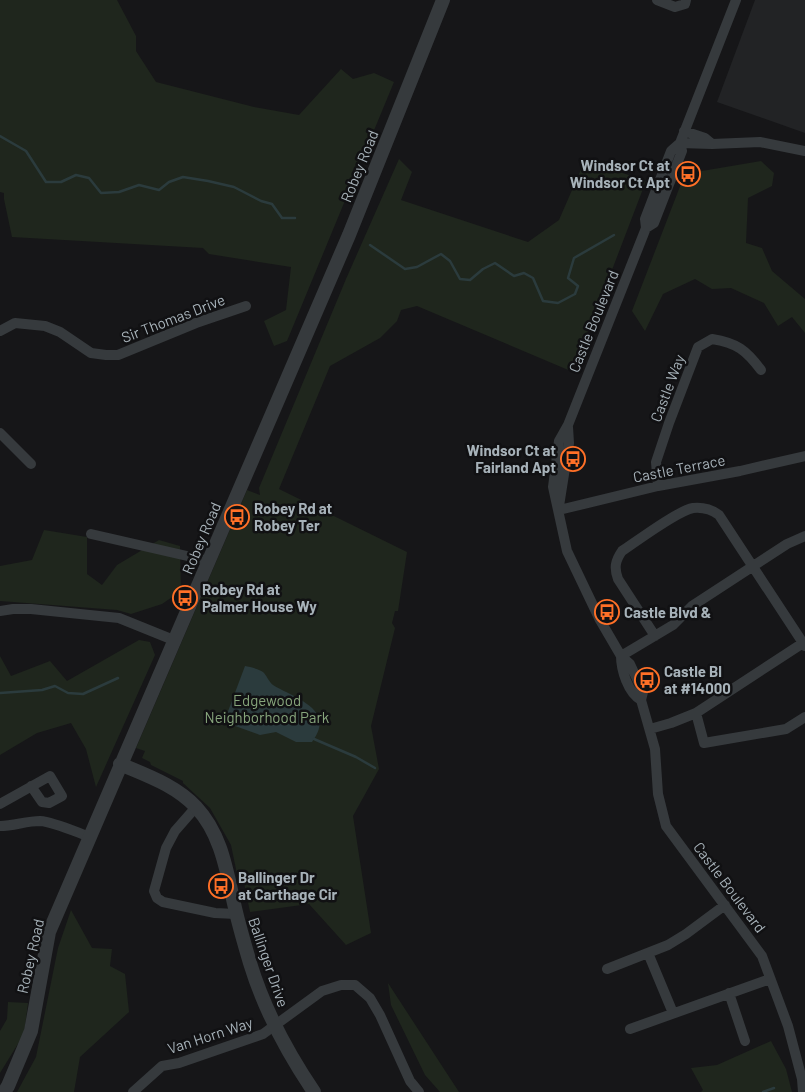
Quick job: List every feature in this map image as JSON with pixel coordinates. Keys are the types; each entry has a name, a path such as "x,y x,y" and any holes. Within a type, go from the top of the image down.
{"street":[{"name":"Robey Road","path":"4,1092 31,1031 49,932 120,764 176,641 183,619 349,235 443,0"},
{"path":"658,0 675,7 685,4 686,0"},
{"name":"Castle Boulevard","path":"736,0 680,143 671,151 645,220 646,228 568,425 559,441 553,487 567,551 587,596 621,656 630,664 643,692 642,700 655,748 658,794 666,826 759,951 788,1026 802,1079 803,1092"},
{"path":"684,131 705,138 712,144"},
{"path":"680,143 760,142 805,151"},
{"name":"Sir Thomas Drive","path":"0,331 15,323 45,326 60,332 91,353 118,355 196,323 246,306"},
{"name":"Castle Way","path":"658,486 656,462 698,347 712,339 725,341 748,352 761,370"},
{"path":"0,433 31,464"},
{"name":"Castle Terrace","path":"559,510 658,486 740,471 805,456"},
{"path":"650,729 696,713 804,645 719,515 712,510 702,508 692,508 679,514 622,551 616,560 614,569 618,579 655,636"},
{"path":"91,534 209,561"},
{"path":"621,656 673,625 692,606 787,544 805,536"},
{"path":"0,611 13,609 31,610 119,618 176,641"},
{"path":"696,713 704,743 786,729 805,717"},
{"name":"Ballinger Drive","path":"120,764 177,790 196,807 209,824 220,844 250,965 275,1027 293,1062 314,1092"},
{"path":"0,804 31,786"},
{"path":"196,807 175,830 166,848 154,891 157,898 163,902 215,914 236,914"},
{"path":"0,826 42,821 90,837"},
{"path":"607,969 668,945 725,905"},
{"path":"648,953 673,1013"},
{"path":"630,1029 770,979"},
{"name":"Van Horn Way","path":"133,1092 162,1066 263,1034 322,991 341,985 354,985 370,998 380,1015 410,1081 419,1092"},
{"path":"729,993 745,1041"}],"shaded area":[{"path":"755,0 805,0 805,133 717,102"},
{"path":"245,666 263,672 273,685 310,706 316,713 319,721 318,731 312,742 296,742 276,732 260,735 224,722"}],"green space":[{"path":"0,0 117,0 136,36 136,51 156,82 254,107 299,115 341,69 353,79 374,73 394,82 287,341 274,346 264,321 286,310 291,267 209,254 203,248 12,237 4,193 0,192"},
{"name":"Edgewood Neighborhood Park","path":"399,159 412,172 401,200 528,242 559,220 585,160 646,181 573,372 417,306 401,310 397,321 380,338 330,366 279,489 407,552 398,611 395,611 392,623 395,628 371,726 379,769 353,816 371,933 346,945 309,904 250,912 243,878 237,874 231,845 210,808 183,781 151,765 150,762 142,758 145,751 136,748 247,490 260,495 259,488 346,279"},
{"path":"761,161 774,173 772,186 748,198 746,243 762,248 772,271 805,299 805,333 792,317 778,326 764,303 731,288 712,289 695,279 663,294 645,331 632,311 684,176 696,172"},
{"path":"44,530 87,537 87,574 102,585 117,565 159,540 180,546 181,591 162,604 131,614 117,610 0,601 0,566 32,560"},
{"path":"139,640 150,642 155,655 96,787 86,749 71,723 37,733 0,755 0,656 11,676 50,661 67,681"},
{"path":"71,910 92,948 112,949 110,966 125,974 129,1012 80,1057 74,1092 17,1092 36,1057 58,948"},
{"path":"388,983 459,1092 440,1092 425,1075 391,1005"},
{"path":"8,1002 28,1003 24,1034 0,1073 0,1031 7,1019"},
{"path":"771,1041 786,1069 792,1092 701,1092 703,1090 691,1068 717,1065"}],"waterway":[{"path":"0,136 26,151 46,182 61,182 76,175 89,178 101,193 119,192 139,185 159,190 169,182 183,177 234,187 261,201 272,204 282,218 295,218"},
{"path":"370,245 405,269 417,267 441,254 450,261 460,279 470,280 483,269 495,263 514,276 524,273 533,278 543,301 558,303 575,294 578,286 568,278 574,258 614,235"},
{"path":"0,693 42,690 55,686 68,693 83,694 118,678"},
{"path":"314,739 356,757 375,768"},
{"path":"763,1092 774,1088"}],"place":[{"name":"Windsor Ct at Windsor Ct Apt","path":"688,174"},
{"name":"Windsor Ct at Fairland Apt","path":"573,459"},
{"name":"Robey Rd at Robey Ter","path":"237,517"},
{"name":"Robey Rd at Palmer House Wy","path":"185,598"},
{"name":"Castle Blvd &","path":"607,612"},
{"name":"Castle Bl at #14000","path":"647,680"},
{"name":"Ballinger Dr at Carthage Cir","path":"221,886"}]}
